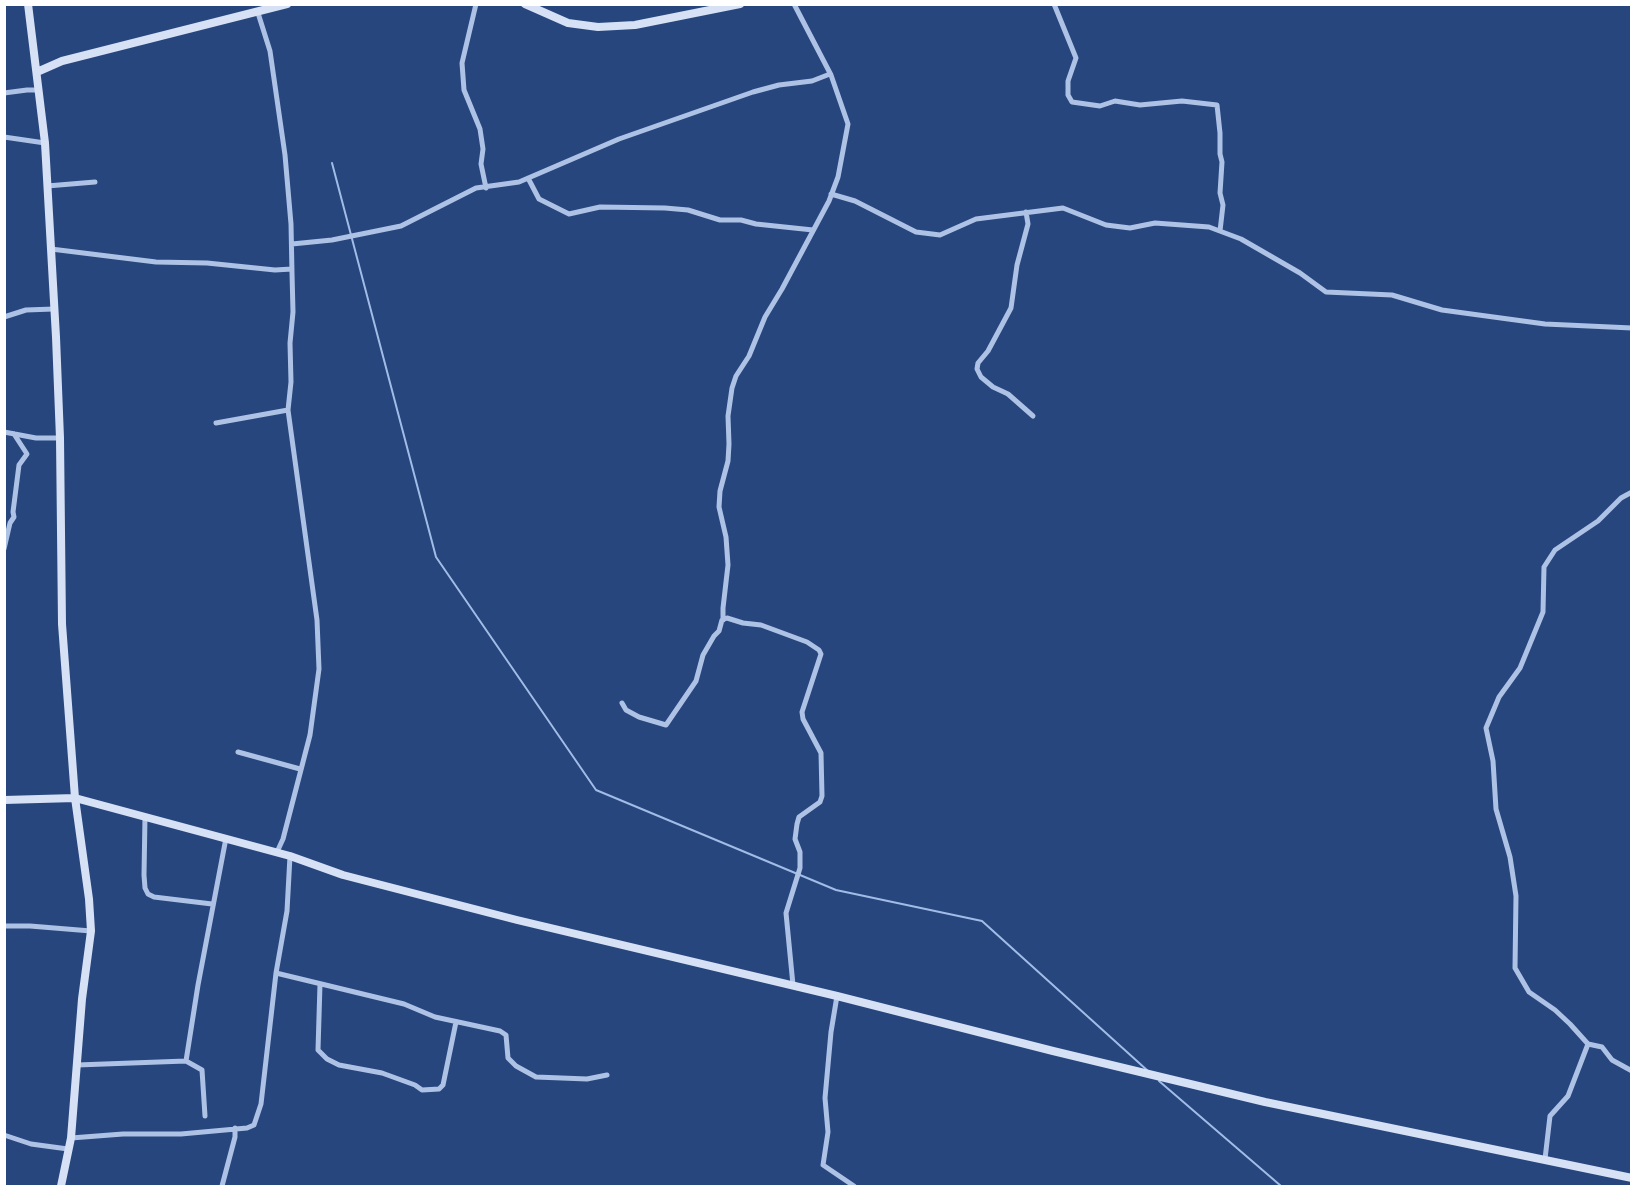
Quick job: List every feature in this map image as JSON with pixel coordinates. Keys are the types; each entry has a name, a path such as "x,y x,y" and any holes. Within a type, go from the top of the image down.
{"main road":[{"path":"28,4 45,143 51,249 60,438 62,624 75,798 89,899 91,931 82,999 71,1138 61,1186"},
{"path":"37,72 62,61 287,4"},
{"path":"531,6 568,23 598,27 635,25 740,4"},
{"path":"4,800 75,798 277,852 354,878 1053,1051 1265,1102 1632,1178"}],"street":[{"path":"476,4 462,63 464,90 480,129 483,150 481,164 486,188"},
{"path":"622,703 626,710 639,717 666,725 696,681 704,655 719,631 723,620 728,565 726,537 719,507 720,491 728,461 729,400 736,376 770,308 783,289 838,177 848,124 830,74 794,4"},
{"path":"1054,4 1076,58 1068,81 1068,95 1072,102 1100,106 1115,101 1140,105 1182,101 1217,105 1223,205 1220,231"},
{"path":"258,13 270,51 285,155 292,244 293,312 288,410 317,620 319,660 310,735 283,839 277,852"},
{"path":"292,244 332,240 401,226 476,188 519,182 619,140 753,92 779,85 812,81 830,74"},
{"path":"4,93 39,90"},
{"path":"4,137 45,143"},
{"path":"528,178 539,199 569,214 600,207 665,208 688,210 720,220 741,220 756,224 813,230"},
{"path":"47,186 95,182"},
{"path":"831,194 855,201 916,232 940,235 976,219 1063,208 1106,225 1130,228 1155,224 1209,227 1241,239 1300,273 1326,292 1392,295 1442,310 1545,324 1632,328"},
{"path":"1026,212 1028,224 1017,265 1011,308 988,351 978,363 977,369 981,377 993,387 1008,394 1033,416"},
{"path":"51,249 156,262 207,263 275,270 292,269"},
{"path":"4,317 26,310 54,309"},
{"path":"216,423 288,410"},
{"path":"4,432 36,438 60,438"},
{"path":"4,549 10,523 14,517 19,465 27,454 14,434"},
{"path":"1632,492 1621,498 1598,521 1555,550 1544,567 1543,612 1520,668 1499,696 1486,728 1493,761 1496,809 1510,857 1515,896 1515,968 1529,992 1555,1010 1588,1044 1602,1047 1612,1060 1632,1071"},
{"path":"723,620 727,618 761,625 807,642 821,654 802,712 803,719 821,753 822,786 820,802 799,817 796,825 795,839 800,852 800,868 786,913 793,985"},
{"path":"238,752 300,769"},
{"path":"145,817 144,874 148,894 154,897 212,904"},
{"path":"186,1061 212,904 226,838"},
{"path":"71,1138 123,1134 181,1134 247,1128 254,1125 258,1116 276,973 288,911 290,856"},
{"path":"4,926 91,931"},
{"path":"276,973 404,1004 435,1017 500,1031 506,1035 508,1058 516,1066 536,1077 587,1079 607,1076"},
{"path":"320,984 318,1050 327,1059 339,1065 382,1073 422,1090 439,1089 443,1085 456,1022"},
{"path":"837,996 825,1098 828,1132 822,1165 854,1186"},
{"path":"1545,1160 1550,1116 1568,1096 1588,1044"},
{"path":"77,1065 186,1061 202,1070 205,1116"},
{"path":"222,1186 235,1128"},
{"path":"4,1135 31,1144 68,1149"}],"waterway":[{"path":"332,163 436,557 596,790 836,890 982,921 1148,1071"},
{"path":"1159,1081 1281,1186"}]}
